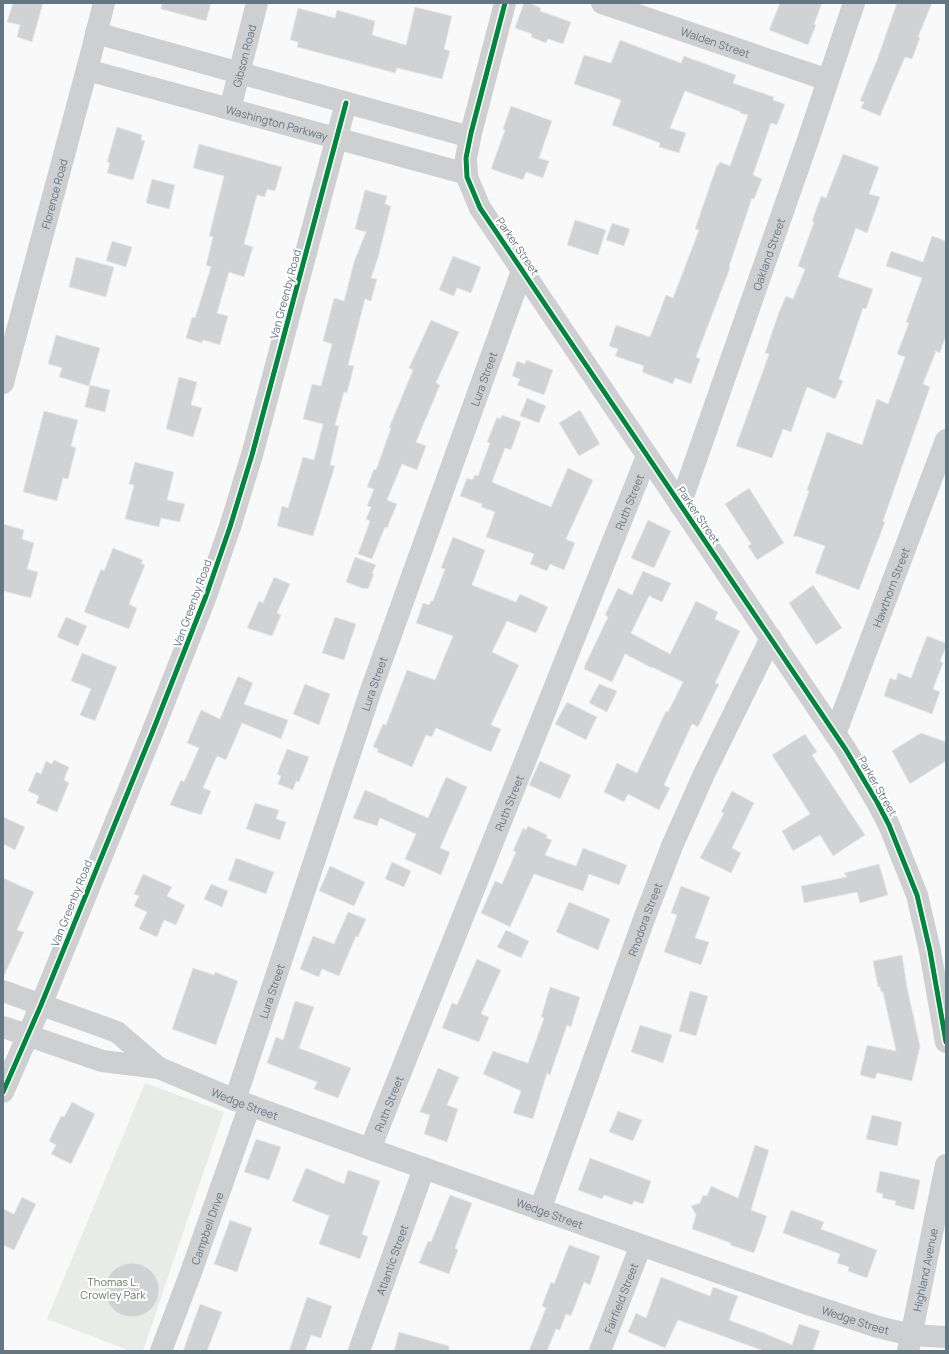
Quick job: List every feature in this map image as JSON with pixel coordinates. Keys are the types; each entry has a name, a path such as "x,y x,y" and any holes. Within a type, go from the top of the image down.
{"street":[{"name":"Florence Road","path":"3,383 104,3"},
{"name":"Gibson Road","path":"230,109 257,3"},
{"name":"Parker Street","path":"505,3 466,158 467,174 480,208 863,776 889,825 916,895 930,951 946,1042"},
{"name":"Walden Street","path":"602,3 828,80"},
{"name":"Oakland Street","path":"680,505 854,3"},
{"path":"96,33 470,138"},
{"name":"Washington Parkway","path":"87,70 467,174"},
{"name":"Van Greenby Road","path":"3,1092 28,1035 177,672 230,527 252,455 346,103"},
{"name":"Lura Street","path":"242,1103 371,690 522,271"},
{"name":"Hawthorn Street","path":"835,734 946,440"},
{"name":"Ruth Street","path":"370,1149 647,456"},
{"name":"Rhodora Street","path":"540,1210 644,919 672,846 704,774 771,638"},
{"name":"Wedge Street","path":"3,991 117,1032 159,1068"},
{"name":"Wedge Street","path":"3,1027 102,1061 159,1068 242,1103 540,1210 878,1327 910,1343 946,1337"},
{"name":"Campbell Drive","path":"161,1351 193,1268 242,1103"},
{"name":"Highland Avenue","path":"910,1343 946,1165"},
{"name":"Atlantic Street","path":"359,1351 424,1168"},
{"name":"Fairfield Street","path":"600,1351 641,1245"}],"green space":[{"name":"Thomas L. Crowley Park","path":"145,1083 224,1112 143,1351 130,1351 47,1319"}],"building":[{"path":"13,3 43,3 32,42 17,37 20,25 7,22"},
{"path":"162,3 211,3 206,21 161,9"},
{"path":"524,3 529,3 541,8 540,11 571,22 563,44 548,39 546,43 531,37 532,34 515,28"},
{"path":"780,3 822,3 814,24 816,25 808,45 769,30"},
{"path":"897,3 932,3 918,37 920,38 912,59 905,57 880,116 861,108 864,102 860,101 877,60"},
{"path":"415,7 452,16 444,49 450,51 442,79 397,68 395,73 297,47 298,42 290,40 298,8 335,18 337,10 375,21 372,35 406,45"},
{"path":"620,40 681,63 684,56 736,75 733,83 774,97 773,100 785,104 777,125 771,123 753,175 762,179 754,199 752,198 729,267 730,268 696,357 700,359 691,384 675,378 673,384 642,372 644,366 615,356 618,349 609,346 616,325 650,337 666,295 673,298 699,230 695,229 717,165 718,166 720,162 730,166 748,115 685,91 670,128 686,133 679,153 659,147 660,143 612,125 621,100 574,84 584,55 611,63"},
{"path":"511,106 552,121 539,158 549,161 543,178 526,172 523,180 491,169 505,130 503,129"},
{"path":"117,127 142,135 141,140 145,141 133,180 107,173 110,163 107,162"},
{"path":"199,144 282,167 275,191 267,189 265,197 257,195 244,244 253,247 244,277 229,272 217,313 228,316 220,345 203,340 202,343 186,338 192,317 195,318 211,267 206,265 213,237 209,236 224,176 193,168"},
{"path":"843,154 879,167 869,194 880,197 867,233 856,228 838,277 873,289 866,309 863,308 839,379 843,381 835,399 807,387 791,432 783,429 772,458 736,446 769,354 765,353 779,312 786,296 793,299 805,269 798,266 814,222 812,221 821,196 826,198"},
{"path":"152,179 175,185 169,209 146,203"},
{"path":"365,190 387,196 385,204 391,206 378,258 371,278 377,279 371,301 365,299 348,365 354,366 347,393 344,392 335,425 339,426 330,465 335,466 313,536 277,526 282,506 288,508 303,457 314,460 323,424 303,419 312,384 321,386 332,344 323,341 334,298 344,301 354,262 366,232 355,229"},
{"path":"575,220 606,230 598,255 567,245"},
{"path":"612,223 630,229 624,246 606,240"},
{"path":"932,236 946,241 946,335 940,353 936,351 923,384 930,387 883,521 885,522 859,590 815,573 825,546 796,536 793,537 827,432 862,445 877,399 888,404 905,357 897,354 909,323 906,322 922,278 886,266 891,251 923,262"},
{"path":"112,241 132,247 126,267 106,261"},
{"path":"453,256 481,267 471,293 457,288 454,296 439,290"},
{"path":"76,257 114,267 106,297 69,287"},
{"path":"431,320 459,332 436,383 440,385 416,442 426,446 417,470 402,464 387,500 397,504 387,528 385,527 372,559 358,554 370,521 366,519 371,507 367,506 374,489 367,487 374,469 376,470 391,428 389,428 413,370 409,368"},
{"path":"56,335 100,348 89,386 59,377 62,368 48,364"},
{"path":"526,360 553,370 544,395 517,385 520,379 512,376 517,361 525,364"},
{"path":"179,377 197,382 191,405 202,408 193,437 166,429"},
{"path":"90,385 110,390 105,412 85,407"},
{"path":"527,398 546,406 539,423 520,416"},
{"path":"580,410 600,444 579,456 559,423"},
{"path":"44,411 78,420 71,446 76,448 68,479 63,478 57,501 23,492"},
{"path":"502,415 521,422 511,450 505,448 492,482 551,507 568,468 593,480 566,539 575,543 564,570 550,564 547,571 530,564 534,554 486,537 495,512 481,507 482,504 460,496 467,478 472,480 475,475 478,476 490,443 487,442 497,417 500,419"},
{"path":"135,462 174,472 167,500 185,504 180,522 161,518 159,527 125,519 134,485 129,484"},
{"path":"749,488 784,543 757,560 748,546 751,544 725,504"},
{"path":"648,520 671,531 654,568 631,558"},
{"path":"3,524 24,530 22,539 34,543 27,569 38,572 31,598 3,591"},
{"path":"453,537 485,550 472,585 516,602 520,594 548,607 536,633 507,621 492,652 519,665 491,725 501,729 491,752 436,728 432,737 426,735 412,767 377,752 378,749 373,747 383,724 386,725 407,670 435,680 453,636 416,623 423,603 429,605 431,601 433,601 445,569 441,568"},
{"path":"113,548 143,560 141,563 145,565 129,604 137,608 129,629 84,612 101,569 104,571"},
{"path":"355,557 376,565 372,573 374,574 368,589 364,589 346,582"},
{"path":"643,571 671,583 662,602 649,596 631,633 670,654 696,601 718,612 715,619 740,631 715,683 719,684 698,727 692,724 664,785 670,788 659,810 628,794 624,802 604,792 617,763 637,773 666,711 668,712 683,682 625,654 612,682 584,669 608,617 605,615 618,588 632,595"},
{"path":"274,577 290,584 277,613 281,615 272,636 247,628 259,601 263,603"},
{"path":"813,585 842,628 816,645 789,603"},
{"path":"66,617 87,626 78,646 57,637"},
{"path":"335,617 356,624 344,660 322,653"},
{"path":"927,636 946,643 946,647 940,661 943,663 933,689 940,692 932,714 884,696 890,678 896,680 898,673 911,678"},
{"path":"82,653 117,667 95,721 80,715 91,689 71,681"},
{"path":"238,676 253,683 244,704 288,720 281,739 242,723 226,760 217,756 203,788 211,791 201,815 170,805 181,780 184,782 199,748 187,743 201,710 220,719"},
{"path":"305,684 330,694 319,725 293,714"},
{"path":"599,684 617,691 607,712 589,703"},
{"path":"567,702 597,717 586,740 555,724"},
{"path":"921,733 946,742 946,761 910,784 892,751"},
{"path":"805,734 817,752 812,755 865,835 833,856 820,835 793,851 782,831 810,814 772,755"},
{"path":"287,749 309,757 299,782 296,781 293,790 278,784 281,776 277,774"},
{"path":"54,760 69,767 64,780 69,783 57,812 36,803 39,796 28,791 36,772 41,774 46,761 52,764"},
{"path":"540,761 571,775 560,799 529,785"},
{"path":"446,777 467,787 440,848 450,852 441,875 405,859 416,834 380,818 377,826 353,818 365,790 428,818"},
{"path":"732,791 754,803 732,848 741,853 731,873 700,858 724,813 721,812"},
{"path":"255,803 279,810 276,819 286,822 280,840 246,829"},
{"path":"3,817 25,827 15,850 3,844"},
{"path":"528,826 547,835 546,838 552,840 545,855 576,866 583,848 627,865 619,885 589,874 583,891 534,874 510,927 481,913 495,881 502,884 516,852 513,851 523,828 526,830"},
{"path":"236,858 274,872 266,894 228,880"},
{"path":"392,862 411,871 404,887 385,879"},
{"path":"879,864 888,895 860,903 857,892 804,903 801,886 847,877 844,873"},
{"path":"330,866 365,882 354,906 319,891"},
{"path":"143,874 172,887 167,896 185,905 176,925 164,920 157,937 139,929 147,912 134,906 139,896 134,894"},
{"path":"3,878 34,892 17,930 24,932 3,978"},
{"path":"211,884 228,891 222,907 204,899"},
{"path":"681,886 710,897 695,938 709,942 701,965 664,952 677,915 671,913"},
{"path":"569,902 610,919 598,950 556,932"},
{"path":"348,912 366,919 358,937 356,936 339,976 322,969 319,977 300,969 313,936 334,944"},
{"path":"506,930 529,941 521,958 497,947"},
{"path":"902,955 907,987 920,1046 912,1081 877,1073 875,1079 860,1075 867,1045 896,1051 883,992 881,992 880,987 878,987 873,961"},
{"path":"477,959 501,970 481,1014 489,1017 479,1042 442,1028 452,1003 457,1005"},
{"path":"193,968 214,975 215,972 238,981 216,1045 172,1029"},
{"path":"550,987 580,997 571,1027 567,1025 550,1075 547,1073 533,1119 513,1113 521,1091 483,1074 493,1051 528,1063 544,1018 541,1017"},
{"path":"690,991 708,996 696,1036 679,1031"},
{"path":"295,1001 314,1007 299,1048 351,1068 338,1098 314,1089 317,1082 267,1063 276,1037 283,1040"},
{"path":"640,1025 672,1035 663,1063 631,1052"},
{"path":"438,1068 459,1077 447,1105 458,1109 447,1142 424,1134 430,1115 420,1112"},
{"path":"72,1102 95,1114 71,1164 51,1154 56,1145 49,1141 61,1116 64,1117"},
{"path":"618,1111 642,1120 633,1141 609,1132"},
{"path":"872,1115 902,1122 897,1146 866,1139"},
{"path":"256,1139 281,1147 269,1180 244,1172"},
{"path":"755,1145 769,1150 751,1210 767,1216 754,1253 730,1245 731,1243 692,1229 696,1215 691,1206 700,1203 703,1195 707,1196 711,1186 738,1198"},
{"path":"590,1158 651,1181 643,1204 634,1201 632,1205 604,1195 602,1199 578,1190"},
{"path":"306,1168 344,1184 348,1170 380,1181 362,1234 368,1237 360,1259 319,1244 329,1216 292,1201"},
{"path":"880,1171 920,1180 914,1210 895,1205 896,1201 882,1198 883,1194 876,1192"},
{"path":"450,1195 472,1203 455,1248 458,1250 449,1274 419,1263 428,1241 431,1242"},
{"path":"22,1197 36,1204 14,1250 3,1245 3,1209 14,1214"},
{"path":"791,1210 824,1222 821,1229 877,1250 867,1278 848,1271 849,1267 837,1263 840,1254 783,1233"},
{"path":"230,1220 252,1228 237,1272 214,1264"},
{"path":"569,1245 600,1256 590,1285 584,1282 571,1316 566,1314 560,1330 556,1329 547,1351 529,1351 546,1308 542,1306 551,1282 554,1284"},
{"path":"132,1263 142,1265 151,1271 157,1280 159,1290 157,1300 151,1309 142,1315 132,1317 122,1315 113,1309 107,1300 105,1290 107,1280 113,1271 122,1265"},
{"path":"661,1277 710,1296 713,1287 738,1296 729,1320 792,1345 799,1324 820,1331 813,1351 764,1351 678,1320 665,1348 628,1332 636,1313 646,1318"},
{"path":"307,1297 332,1306 321,1338 311,1335 305,1351 289,1351"},
{"path":"200,1304 222,1312 207,1351 183,1351"},
{"path":"399,1332 449,1346 449,1351 394,1351"}],"cycle path":[{"path":"505,3 471,133 466,158 467,177 480,208 846,750 877,802 889,825 917,895 930,951 946,1042"},
{"path":"3,1092 41,1005 152,733 206,596 230,527 252,455 346,103"}]}
